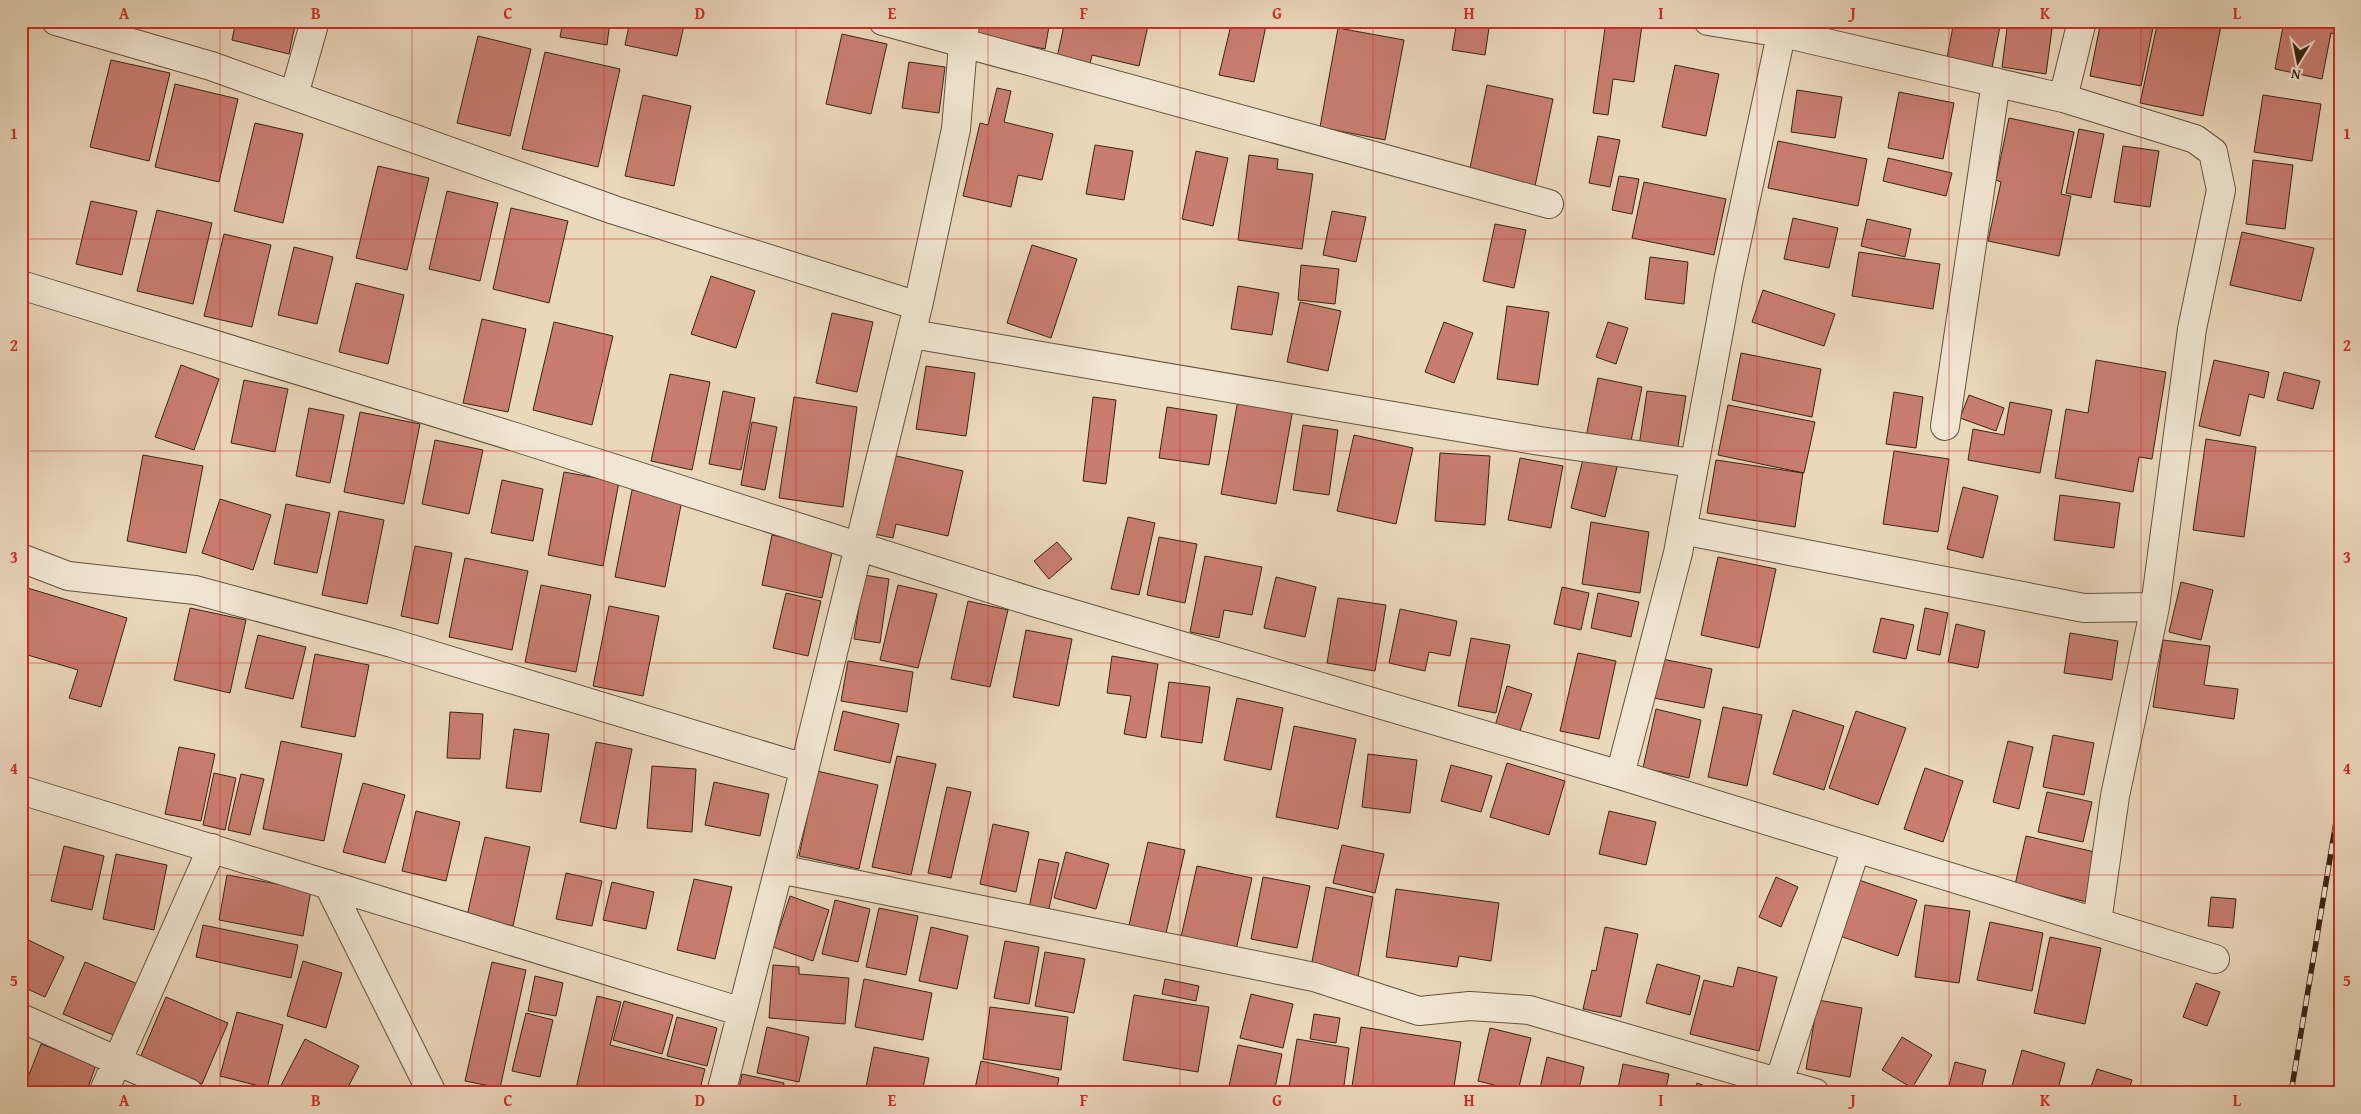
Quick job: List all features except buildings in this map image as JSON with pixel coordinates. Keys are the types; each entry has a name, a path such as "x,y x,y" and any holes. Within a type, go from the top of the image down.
{"street":[{"path":"56,21 211,66 614,210 918,306"},
{"path":"294,95 315,21"},
{"path":"883,21 964,32 1549,204"},
{"path":"1708,21 1784,27 2063,98 2196,139 2213,152 2221,190 2192,329 2155,607 2115,796 2096,922"},
{"path":"2063,98 2082,21"},
{"path":"1620,775 1678,553 1730,277 1784,27"},
{"path":"721,1093 779,869 912,334 956,129 964,32"},
{"path":"1945,426 1996,82"},
{"path":"21,285 514,437 1033,602 1620,775 2215,959"},
{"path":"912,334 1540,442 1694,463"},
{"path":"1682,530 2084,608 2155,607"},
{"path":"21,558 68,576 195,590 364,635 804,768"},
{"path":"21,790 742,1012"},
{"path":"103,1093 212,848"},
{"path":"1779,1082 1856,848"},
{"path":"779,869 1314,977 1419,1011 1470,1006 1530,1010 1815,1093"},
{"path":"328,884 428,1090"},
{"path":"21,1018 189,1093"}],"railway":[{"path":"2291,1093 2340,798"}]}
